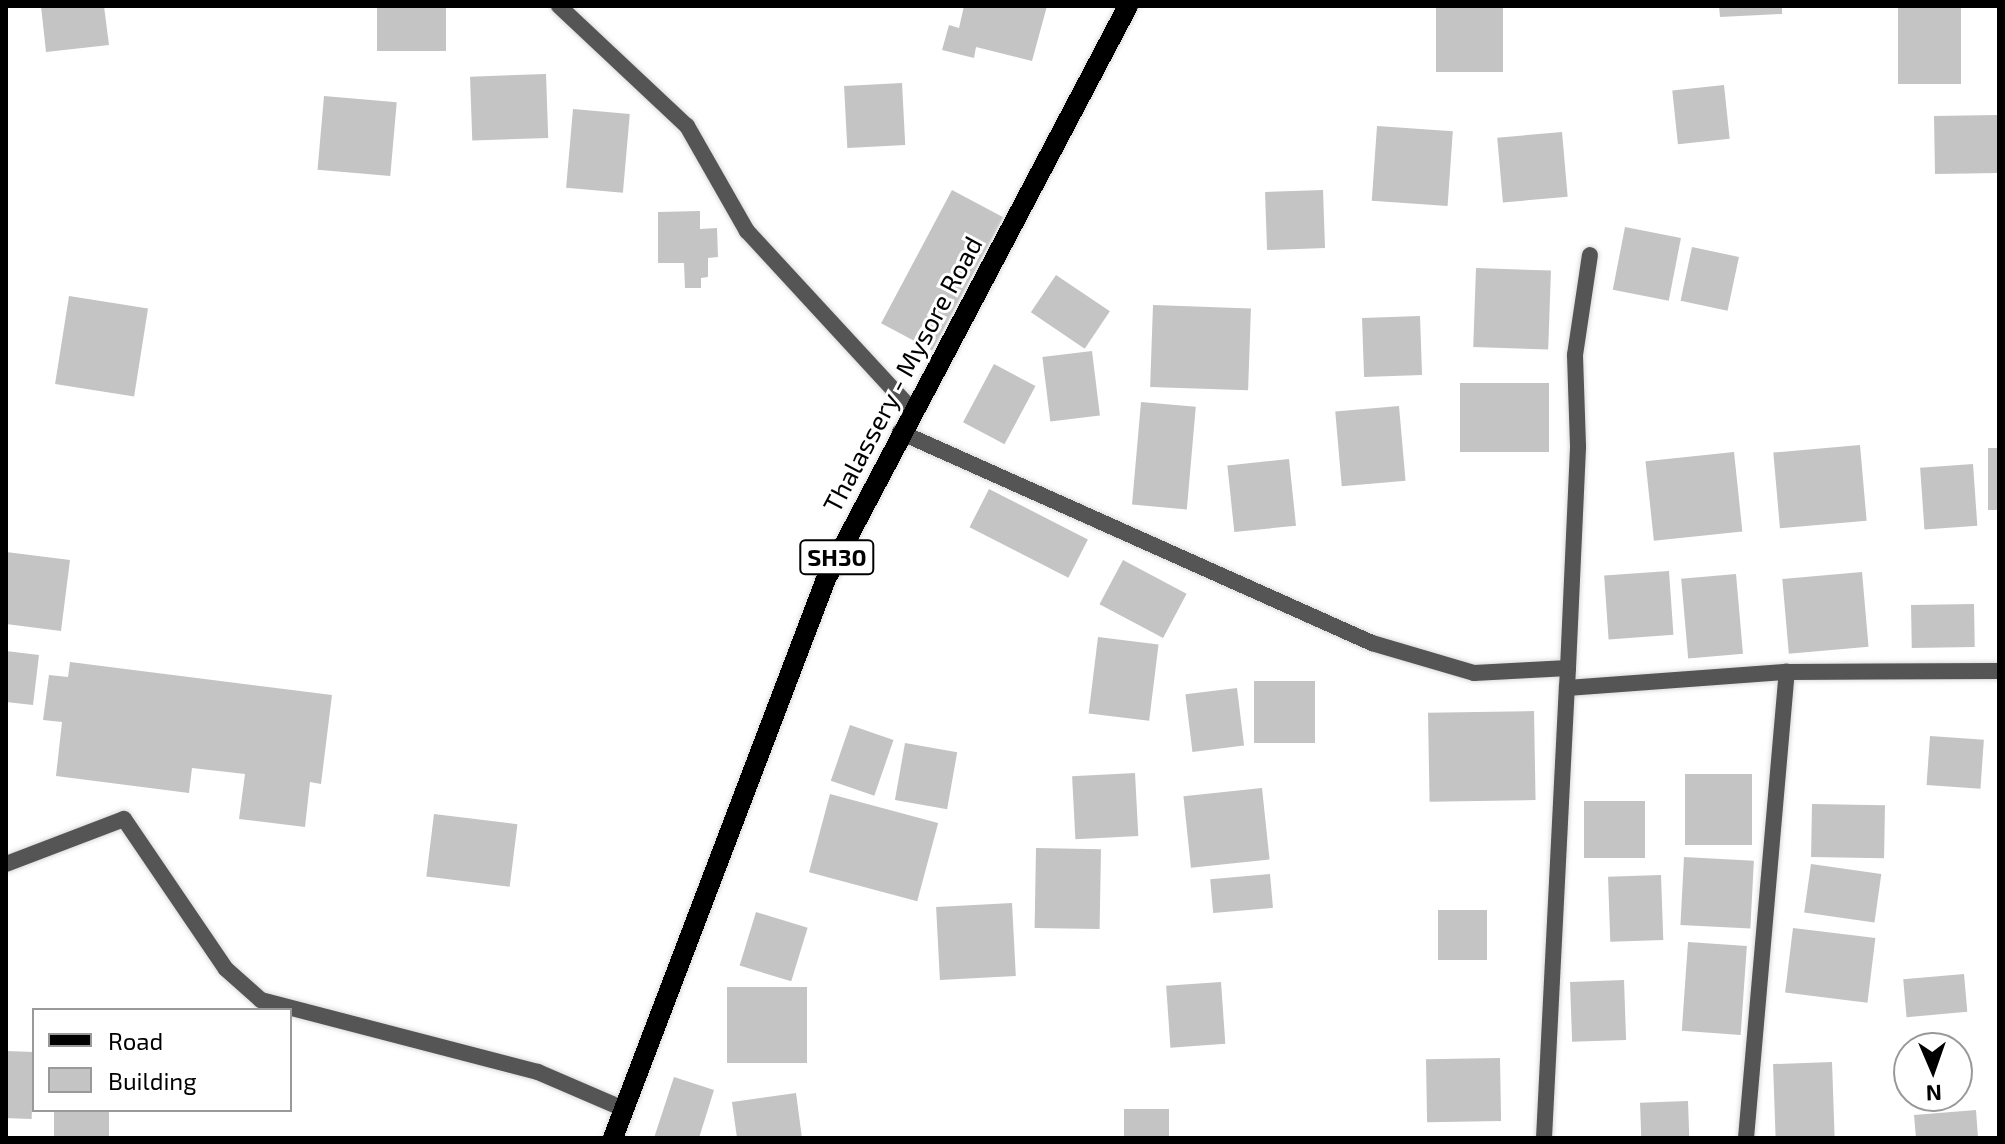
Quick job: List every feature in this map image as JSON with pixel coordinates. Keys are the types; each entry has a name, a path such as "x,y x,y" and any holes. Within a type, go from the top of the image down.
{"main road":[{"name":"Thalassery - Mysore Road","path":"613,1138 826,579 900,432 1128,6"}],"street":[{"path":"559,6 687,126 747,231 912,410"},
{"path":"1544,1138 1578,446 1575,355 1590,255"},
{"path":"900,432 1372,643 1474,673 1568,668"},
{"path":"1567,688 1787,672 1999,671"},
{"path":"1746,1138 1787,672"},
{"path":"6,864 20,863 124,819 226,969 261,1000 292,1008"},
{"path":"292,1008 538,1072 624,1109"}],"building":[{"path":"41,6 104,6 109,45 46,52"},
{"path":"377,6 446,6 446,51 377,51"},
{"path":"964,6 1047,6 1032,61 976,47 974,58 942,50 949,25 959,28"},
{"path":"1436,6 1503,6 1503,72 1436,72"},
{"path":"1719,6 1782,6 1782,14 1720,17"},
{"path":"1898,6 1961,6 1961,84 1898,84"},
{"path":"546,74 548,138 472,141 470,77"},
{"path":"902,83 905,145 847,148 844,86"},
{"path":"1724,85 1730,139 1678,144 1672,90"},
{"path":"324,96 397,102 390,176 318,170"},
{"path":"573,109 630,114 623,193 566,188"},
{"path":"1997,115 1998,173 1935,174 1934,116"},
{"path":"1377,126 1453,131 1448,206 1372,201"},
{"path":"1562,132 1568,197 1503,202 1497,138"},
{"path":"952,190 1003,217 932,351 881,323"},
{"path":"1323,190 1325,248 1267,250 1265,192"},
{"path":"700,211 700,229 717,228 718,257 708,258 708,277 701,278 701,288 685,288 684,263 658,263 658,212"},
{"path":"1625,227 1681,238 1669,301 1613,290"},
{"path":"1692,247 1739,257 1728,311 1681,301"},
{"path":"1476,268 1551,271 1548,350 1473,347"},
{"path":"1056,275 1110,311 1085,349 1031,312"},
{"path":"69,296 148,309 134,396 55,384"},
{"path":"1153,305 1251,308 1248,390 1150,387"},
{"path":"1420,316 1422,375 1364,377 1362,318"},
{"path":"1092,351 1100,416 1050,422 1042,357"},
{"path":"994,364 1035,386 1005,444 963,422"},
{"path":"1460,383 1549,383 1549,452 1460,452"},
{"path":"1141,402 1196,407 1187,509 1132,505"},
{"path":"1399,406 1406,481 1342,486 1335,412"},
{"path":"1860,445 1867,521 1780,528 1773,453"},
{"path":"1988,448 1999,448 1999,510 1988,510"},
{"path":"1734,452 1742,532 1654,541 1645,461"},
{"path":"1289,459 1296,526 1234,532 1227,465"},
{"path":"1973,464 1977,526 1924,530 1920,468"},
{"path":"989,489 1088,539 1068,578 969,527"},
{"path":"6,552 70,560 61,631 6,624"},
{"path":"1123,560 1187,594 1163,638 1100,604"},
{"path":"1669,571 1673,635 1609,639 1604,576"},
{"path":"1862,572 1869,647 1789,654 1782,579"},
{"path":"1736,574 1743,654 1688,658 1681,579"},
{"path":"1974,604 1975,647 1912,648 1911,605"},
{"path":"1098,637 1159,644 1149,721 1089,713"},
{"path":"6,651 39,655 33,705 6,702"},
{"path":"70,662 332,695 321,784 310,782 305,827 239,819 245,774 192,768 189,793 56,776 62,722 43,720 49,675 68,677"},
{"path":"1254,681 1315,681 1315,743 1254,743"},
{"path":"1237,688 1244,746 1192,752 1185,694"},
{"path":"1534,711 1536,800 1430,802 1428,713"},
{"path":"850,725 893,740 874,796 831,781"},
{"path":"1930,736 1984,740 1980,789 1927,785"},
{"path":"905,743 957,752 947,809 895,800"},
{"path":"1135,773 1138,836 1075,839 1072,776"},
{"path":"1685,774 1752,774 1752,845 1685,845"},
{"path":"1262,788 1270,860 1191,868 1183,796"},
{"path":"830,794 938,823 917,901 809,872"},
{"path":"1584,801 1645,801 1645,858 1584,858"},
{"path":"1812,804 1885,805 1884,858 1811,857"},
{"path":"434,814 517,824 510,887 426,877"},
{"path":"1036,848 1101,849 1100,929 1035,928"},
{"path":"1684,857 1754,861 1750,929 1680,925"},
{"path":"1811,864 1881,874 1874,922 1804,913"},
{"path":"1270,874 1273,908 1213,913 1210,879"},
{"path":"1661,875 1663,940 1610,942 1608,877"},
{"path":"1012,903 1016,976 940,980 936,907"},
{"path":"1438,910 1487,910 1487,960 1438,960"},
{"path":"756,912 808,928 791,981 740,966"},
{"path":"1793,928 1875,938 1867,1003 1785,993"},
{"path":"1688,942 1747,946 1741,1035 1682,1031"},
{"path":"1964,974 1967,1012 1907,1017 1903,979"},
{"path":"1624,980 1626,1040 1572,1042 1570,982"},
{"path":"1221,982 1225,1044 1170,1048 1166,986"},
{"path":"727,987 807,987 807,1063 727,1063"},
{"path":"6,1051 32,1052 32,1119 6,1118"},
{"path":"1500,1058 1501,1121 1427,1122 1426,1059"},
{"path":"1832,1062 1835,1138 1776,1138 1773,1064"},
{"path":"674,1077 714,1090 699,1138 654,1138"},
{"path":"796,1093 802,1138 737,1138 732,1102"},
{"path":"1688,1101 1689,1138 1641,1138 1640,1103"},
{"path":"1124,1109 1169,1109 1169,1138 1124,1138"},
{"path":"1976,1110 1978,1138 1916,1138 1914,1115"},
{"path":"54,1112 109,1112 109,1138 54,1138"}]}
